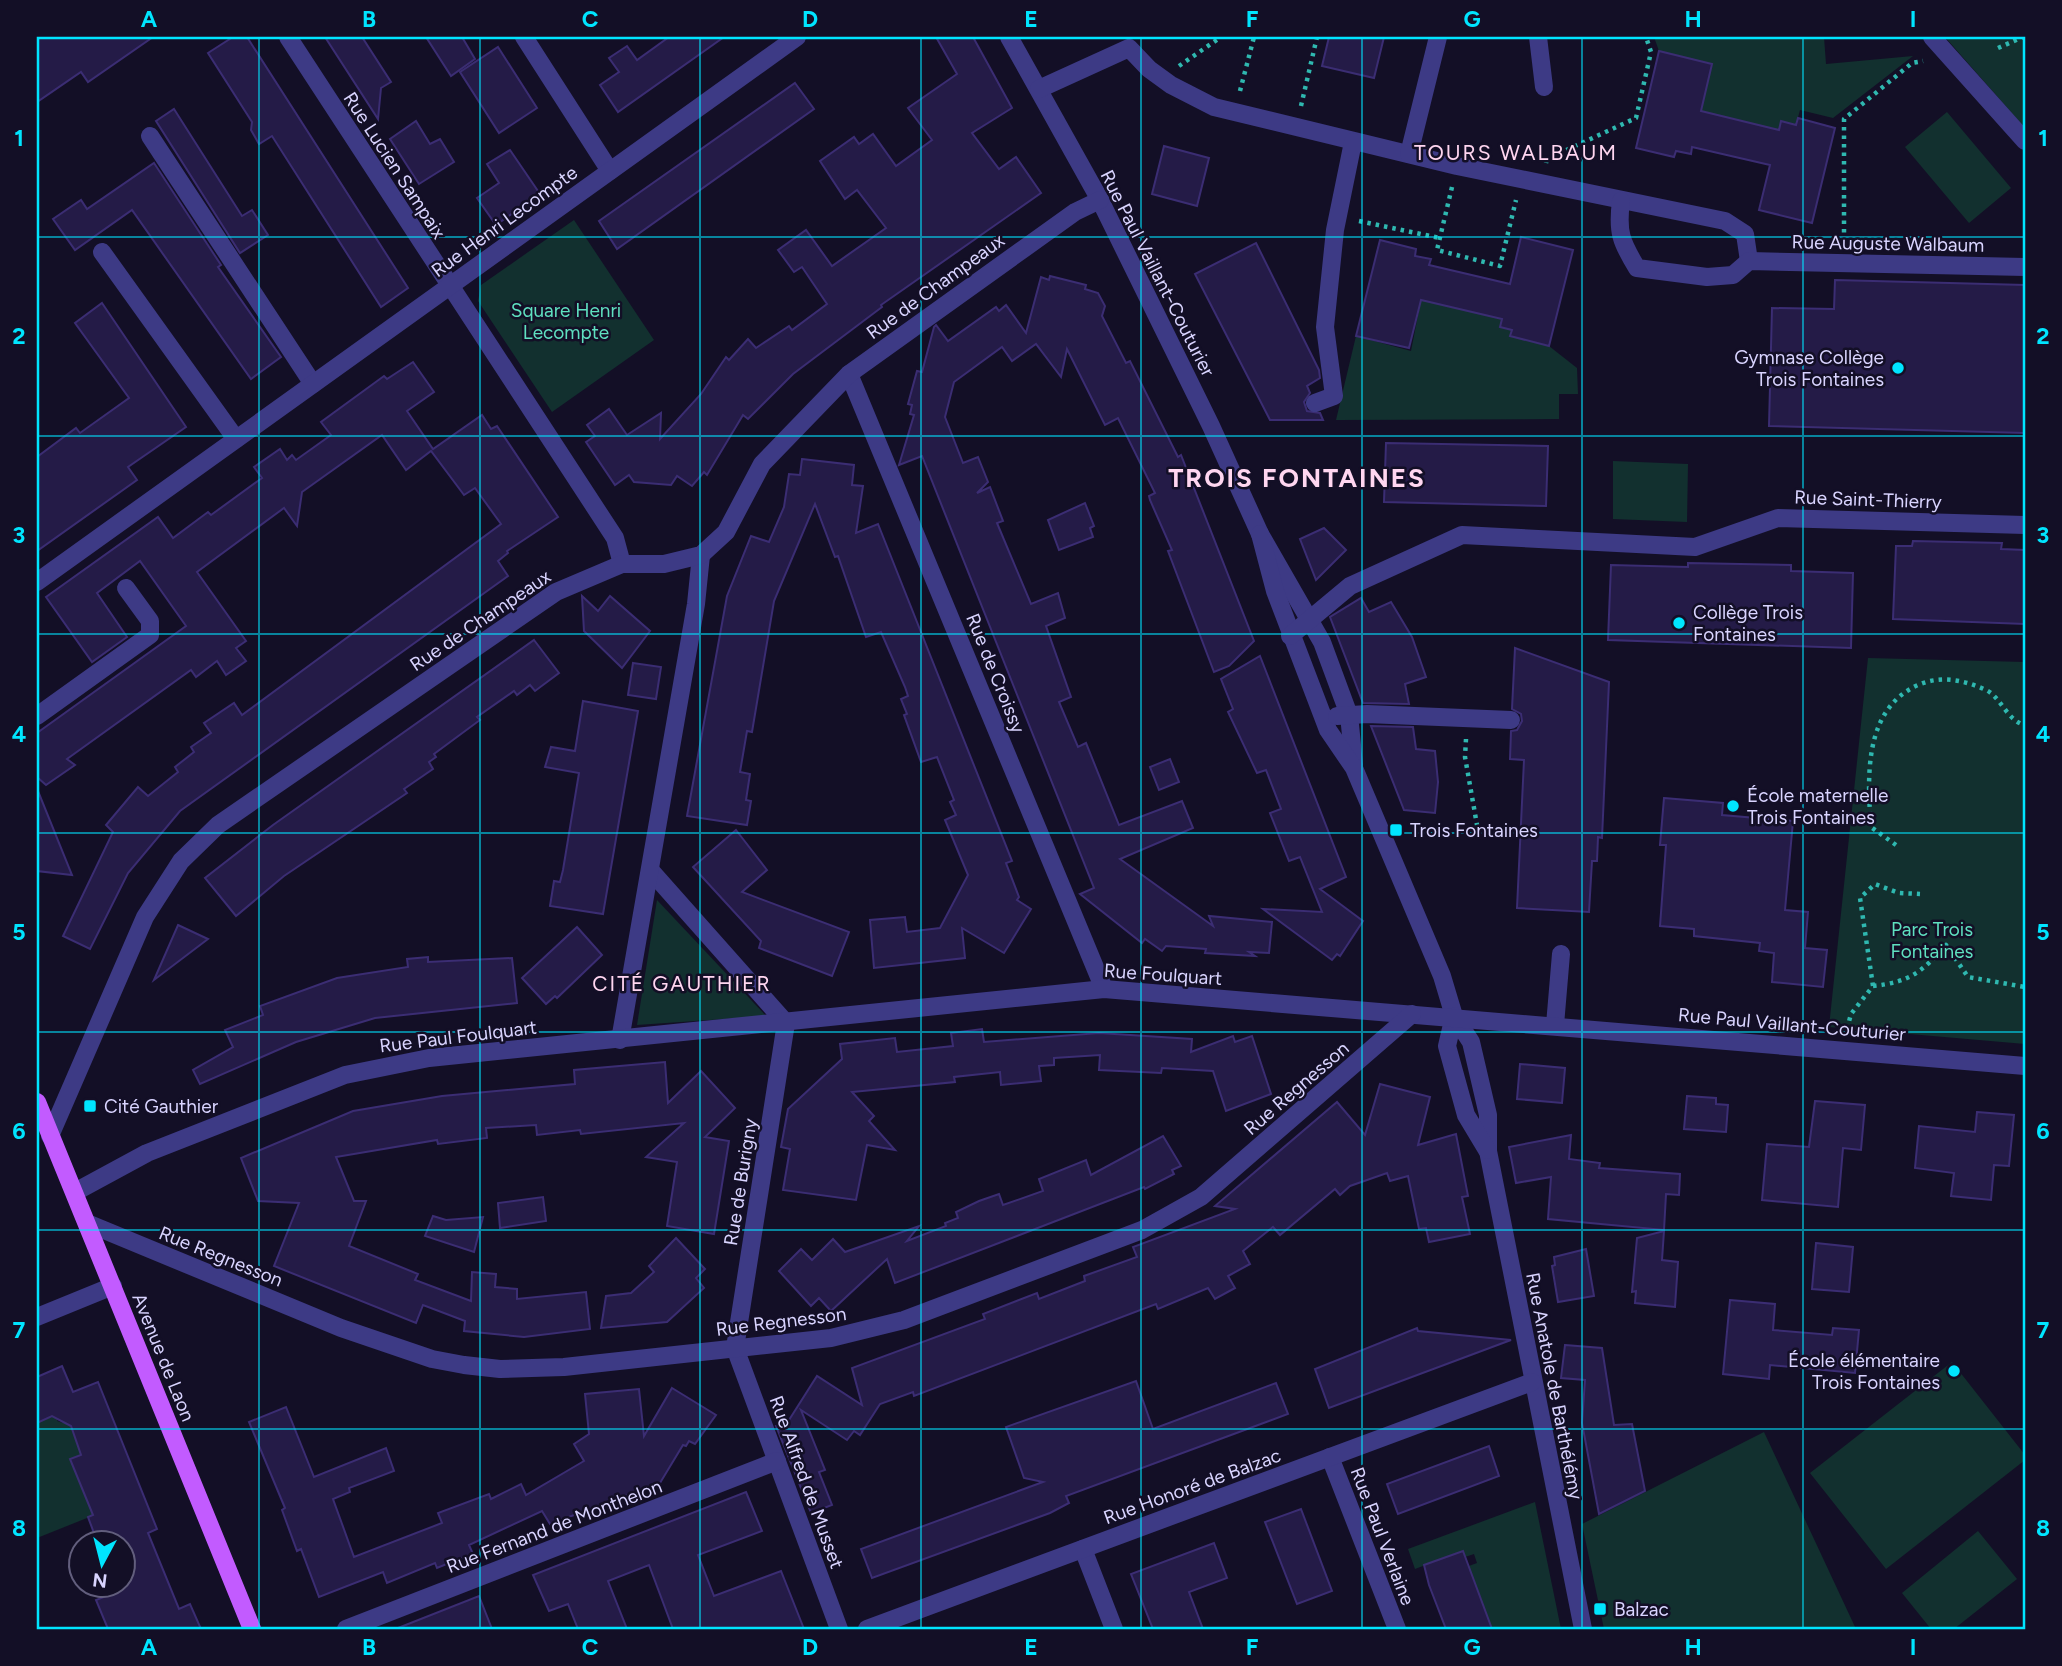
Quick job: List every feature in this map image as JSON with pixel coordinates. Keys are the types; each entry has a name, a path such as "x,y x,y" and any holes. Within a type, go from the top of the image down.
{"main road":[{"name":"Avenue de Laon","path":"37,1102 252,1629"}],"street":[{"name":"Rue Lucien Sampaix","path":"288,37 615,538 622,564"},
{"path":"524,37 610,171"},
{"name":"Rue Henri Lecompte","path":"37,582 797,37"},
{"name":"Rue Paul Vaillant-Couturier","path":"1009,37 1100,200 1260,534 1311,619 1349,715 1354,768"},
{"path":"1409,154 1438,37"},
{"path":"1538,37 1544,87"},
{"path":"1039,89 1127,42 1161,78 1192,98 1235,112 1457,166 1725,220 1745,234 1749,261"},
{"path":"1937,43 2025,141"},
{"path":"150,136 313,384"},
{"path":"1315,404 1334,396 1325,327 1336,223 1353,142"},
{"name":"Rue de Champeaux","path":"50,1136 145,917 181,861 218,825 546,598 622,564 664,564 701,555 726,532 762,464 849,374 1075,212 1100,200"},
{"name":"Rue Auguste Walbaum","path":"1621,201 1618,223 1621,243 1637,268 1707,277 1733,275 1749,261 2025,267"},
{"path":"102,252 236,439"},
{"name":"Rue de Croissy","path":"849,374 1104,989"},
{"name":"Rue Saint-Thierry","path":"1311,619 1350,586 1462,535 1695,547 1778,518 2025,525"},
{"name":"Rue Paul Vaillant-Couturier","path":"1260,534 1290,636 1323,717 1354,768 1443,979 1454,1016 2025,1066"},
{"path":"620,1040 696,604 701,555"},
{"path":"37,716 150,635 150,621 126,588"},
{"path":"1290,636 1311,619"},
{"path":"1323,717 1349,715 1511,720"},
{"path":"651,871 786,1023"},
{"path":"1555,1025 1561,954"},
{"name":"Rue Foulquart","path":"620,1040 1104,989 1454,1016"},
{"name":"Rue Regnesson","path":"87,1223 341,1328 432,1359 500,1368 564,1367 831,1338 871,1330 1142,1230 1201,1197 1412,1014"},
{"name":"Rue Anatole de Barthélémy","path":"1454,1016 1447,1046 1466,1115 1488,1151 1583,1629"},
{"name":"Rue de Burigny","path":"735,1348 786,1023"},
{"name":"Rue Paul Foulquart","path":"75,1192 147,1153 345,1075 429,1058 620,1040"},
{"path":"37,1317 113,1286"},
{"name":"Rue Alfred de Musset","path":"735,1348 839,1629"},
{"name":"Rue Honoré de Balzac","path":"867,1629 1532,1382"},
{"name":"Rue Paul Verlaine","path":"1330,1457 1397,1629"},
{"name":"Rue Fernand de Monthelon","path":"346,1629 777,1461"},
{"path":"1083,1549 1114,1629"}],"path":[{"path":"1161,78 1221,37"},
{"path":"1235,112 1254,37"},
{"path":"1296,127 1317,37"},
{"path":"1457,166 1437,250 1500,266 1530,182 1547,159 1636,118 1651,52 1646,37"},
{"path":"1997,48 2023,37"},
{"path":"1844,263 1843,118 1912,63 1931,59 1937,43"},
{"path":"1336,223 1440,238"},
{"path":"1896,845 1871,827 1869,780 1876,730 1885,711 1904,691 1929,681 1950,678 1989,691 2002,708 2025,725"},
{"path":"1467,719 1465,757 1477,825"},
{"path":"1841,1050 1851,1014 1872,986 1860,898 1875,884 1899,893 1920,894"},
{"path":"1872,986 1893,984 1921,973 1946,945 1968,977 2025,987"}],"green space":[{"path":"1654,37 1824,37 1826,64 1913,56 1833,118 1800,110 1796,125 1781,121 1779,130 1701,111 1712,65 1659,51"},
{"path":"1945,37 2025,37 2025,128"},
{"path":"1947,112 2011,188 1969,223 1905,147"},
{"name":"Square Henri Lecompte","path":"574,220 654,340 552,412 478,301 481,285"},
{"path":"1421,300 1502,319 1512,330 1511,336 1549,346 1577,368 1578,394 1559,394 1559,419 1336,420 1356,336 1411,351"},
{"path":"1613,461 1688,464 1687,522 1613,519"},
{"name":"Parc Trois Fontaines","path":"1868,658 2025,662 2025,1044 1829,1027"},
{"path":"657,900 766,1016 637,1025"},
{"path":"1952,1362 2025,1455 2025,1460 1886,1569 1810,1473"},
{"path":"59,1416 57,1421 63,1423 68,1419 82,1454 71,1459 107,1510 37,1538 37,1423"},
{"path":"1764,1432 1856,1629 1604,1629 1582,1524"},
{"path":"1535,1502 1561,1629 1492,1629 1466,1567 1477,1563 1474,1554 1465,1557 1462,1551 1415,1569 1408,1549"},
{"path":"1978,1531 2017,1579 1954,1629 1931,1629 1902,1593"}],"building":[{"path":"37,37 153,37 88,82 81,72 37,102"},
{"path":"233,37 247,37 408,288 381,307 272,136 259,144 251,130 252,122 208,53"},
{"path":"325,37 362,37 391,82 381,88 378,119"},
{"path":"426,37 462,37 475,59 451,76"},
{"path":"669,37 724,37 618,112 600,85 619,72 609,58 627,46 637,60"},
{"path":"936,37 973,37 1012,108 972,133 999,169 1016,157 1041,193 881,305 882,307 793,374 748,419 743,415 707,475 704,472 692,486 677,476 671,485 634,482 629,475 615,485 586,442 595,436 587,425 609,409 627,435 661,413 660,439 701,394 726,357 729,360 748,339 756,348 789,326 792,330 827,304 802,267 794,272 778,250 806,230 832,266 886,228 857,190 845,199 820,161 854,137 859,144 873,134 896,166 932,140 908,108 957,74"},
{"path":"1329,37 1384,37 1374,78 1322,66"},
{"path":"498,47 537,108 499,133 460,72"},
{"path":"1659,51 1712,64 1701,111 1779,130 1781,121 1796,125 1798,118 1835,128 1812,223 1759,210 1770,165 1692,147 1691,154 1676,151 1674,157 1636,148"},
{"path":"795,83 814,109 617,249 599,221"},
{"path":"174,109 242,216 252,210 268,235 240,253 156,121"},
{"path":"416,121 430,144 440,139 454,162 419,184 390,139"},
{"path":"1164,146 1209,158 1197,206 1152,194"},
{"path":"510,150 540,194 496,225 477,198 499,183 487,164"},
{"path":"154,163 221,265 218,267 281,357 251,379 132,210 75,250 53,219 81,200 87,209"},
{"path":"1521,237 1573,250 1549,346 1510,336 1512,330 1500,327 1502,319 1421,300 1409,348 1356,336 1380,240 1416,249 1415,256 1431,259 1429,265 1510,284"},
{"path":"1256,243 1319,370 1320,378 1307,386 1310,393 1304,402 1307,411 1320,413 1323,420 1270,420 1195,274"},
{"path":"1050,276 1086,285 1085,289 1098,293 1105,306 1102,316 1126,363 1130,361 1178,457 1181,455 1254,641 1229,666 1214,672 1168,551 1172,550 1150,500 1149,496 1155,493 1118,418 1105,425 1067,349 1061,377 1036,344 1012,361 1002,347 954,382 945,417 963,463 978,457 988,482 977,493 990,487 1003,521 997,523 1031,604 1058,593 1065,618 1046,626 1071,697 1059,702 1078,747 1086,743 1119,825 1182,801 1193,828 1120,859 1213,926 1209,916 1272,922 1269,953 1249,952 1255,956 1205,953 1206,949 1166,946 1162,951 1145,939 1142,943 1080,894 1094,888 922,456 899,465 914,415 910,414 912,405 908,404 917,371 922,372 934,327 936,325 948,341 996,307 999,311 1006,305 1026,333 1041,277 1049,280"},
{"name":"Gymnase Collège Trois Fontaines","path":"1835,280 2025,285 2025,433 1769,426 1772,308 1834,309"},
{"path":"102,303 186,427 128,467 137,480 37,551 37,457 76,428 80,433 129,398 75,323"},
{"path":"413,362 434,392 407,411 433,449 482,415 491,429 497,426 558,517 507,551 498,561 508,576 180,811 128,873 90,949 63,936 113,832 106,825 138,787 148,796 178,772 175,767 194,752 191,747 211,733 204,723 234,703 242,715 501,524 475,488 464,495 431,451 406,470 382,435 302,492 297,526 284,508 197,572 246,641 236,648 246,661 226,675 217,661 196,677 191,670 67,759 75,765 46,785 37,777 37,733 186,626 140,561 97,593 127,637 92,662 46,597 158,517 173,538 208,512 211,515 262,478 254,467 280,449 287,460 292,455 296,460 331,435 321,422 384,376 387,379"},
{"path":"1386,443 1548,446 1546,506 1384,502"},
{"path":"802,459 854,465 852,485 863,486 856,533 878,524 1012,861 1006,863 1019,897 1017,900 1031,909 1004,953 962,928 965,958 874,968 870,920 905,917 907,932 940,928 968,875 945,820 956,815 950,802 954,800 937,757 921,762 904,715 907,714 901,699 908,696 905,687 881,632 866,637 838,556 835,557 815,504 774,601 752,732 747,731 740,772 750,774 746,800 751,801 747,825 687,816 727,596 751,536 769,542 784,507 789,474 800,475"},
{"path":"1085,503 1094,526 1090,528 1093,537 1059,550 1048,520"},
{"path":"1324,528 1346,550 1316,580 1300,539"},
{"path":"1913,541 2002,543 2001,549 2025,550 2025,624 1893,619 1896,546 1912,546"},
{"path":"1688,563 1791,565 1791,571 1853,573 1851,648 1608,640 1611,565 1688,567"},
{"path":"582,596 598,611 610,596 650,631 622,668 584,631"},
{"path":"1361,598 1369,612 1391,602 1412,637 1426,677 1405,684 1409,704 1363,703 1330,617"},
{"path":"534,640 559,673 535,691 530,685 517,695 514,691 477,717 480,720 434,754 436,757 429,762 433,769 404,789 407,793 284,876 236,916 205,878 273,825"},
{"path":"1515,648 1609,682 1602,838 1598,837 1597,861 1592,861 1589,912 1517,908 1524,760 1510,759 1511,731 1517,730 1522,721 1521,714 1512,709"},
{"path":"1260,656 1346,877 1320,889 1363,921 1340,956 1337,954 1332,960 1263,909 1322,912 1300,857 1289,861 1270,813 1281,809 1266,770 1257,773 1228,712 1233,709 1221,679"},
{"path":"633,663 661,667 656,699 628,695"},
{"path":"583,701 638,711 603,914 550,906 554,881 560,882 563,870 579,773 545,767 551,747 575,751"},
{"path":"1371,726 1413,727 1416,749 1435,751 1438,782 1435,813 1404,810"},
{"path":"1170,759 1179,782 1159,790 1150,767"},
{"path":"38,791 72,875 37,871"},
{"path":"1664,798 1723,803 1722,815 1793,821 1785,910 1808,912 1805,948 1827,950 1823,987 1772,982 1774,953 1759,951 1760,943 1694,936 1694,929 1660,926 1666,845 1660,845"},
{"path":"736,830 767,870 742,892 849,932 832,976 759,948 761,941 693,867"},
{"path":"178,925 208,939 154,980"},
{"path":"577,927 602,955 557,998 555,996 546,1004 522,978"},
{"path":"428,957 428,962 512,958 517,1003 375,1018 296,1042 200,1084 193,1070 233,1047 225,1030 263,1015 260,1006 337,978 408,967 407,959"},
{"path":"982,1029 984,1042 1099,1033 1192,1039 1191,1052 1233,1036 1235,1042 1252,1036 1271,1094 1226,1111 1213,1071 1162,1068 1161,1073 1099,1070 1100,1055 1054,1058 1054,1065 1039,1066 1041,1081 1001,1085 1000,1072 954,1077 955,1082 852,1092 874,1116 869,1121 895,1150 867,1145 856,1200 783,1190 790,1149 781,1147 788,1109 842,1059 840,1044 895,1038 897,1052 953,1046 951,1033"},
{"path":"665,1062 668,1103 701,1071 735,1108 705,1137 729,1141 714,1234 667,1226 677,1162 646,1157 684,1123 581,1134 580,1130 537,1135 536,1125 486,1128 487,1138 438,1144 437,1140 336,1157 354,1201 366,1201 349,1246 418,1274 415,1280 471,1301 472,1272 496,1274 495,1287 517,1289 517,1299 586,1292 590,1329 524,1337 464,1331 465,1321 423,1305 416,1323 274,1266 299,1203 258,1201 241,1158 353,1111 442,1096 575,1084 574,1070"},
{"path":"1520,1064 1565,1068 1562,1103 1517,1099"},
{"path":"1380,1084 1430,1097 1418,1145 1456,1134 1468,1196 1462,1197 1470,1234 1429,1242 1426,1228 1419,1229 1408,1176 1390,1181 1387,1173 1350,1186 1340,1195 1335,1189 1280,1235 1273,1227 1243,1251 1250,1264 1228,1276 1235,1288 1215,1299 1208,1288 1158,1309 1156,1304 914,1396 913,1392 880,1404 860,1435 854,1431 847,1440 801,1410 825,1470 819,1472 832,1505 811,1513 776,1426 789,1420 817,1376 862,1405 852,1368 985,1319 983,1314 1037,1293 1039,1299 1085,1281 1084,1276 1137,1257 1133,1247 1235,1209 1215,1206 1337,1102 1365,1135"},
{"path":"1687,1096 1716,1098 1716,1104 1728,1105 1726,1132 1684,1129"},
{"path":"1815,1101 1865,1105 1861,1150 1843,1148 1838,1207 1762,1200 1767,1144 1809,1147"},
{"path":"1977,1112 2014,1115 2009,1166 1994,1165 1991,1200 1951,1196 1954,1173 1915,1168 1919,1126 1975,1132"},
{"path":"1571,1135 1569,1159 1600,1163 1599,1168 1680,1174 1679,1195 1666,1194 1664,1230 1548,1219 1551,1177 1516,1183 1509,1147"},
{"path":"1163,1136 1181,1166 1172,1170 1174,1174 1145,1189 1144,1187 895,1283 887,1259 831,1311 819,1298 811,1306 779,1271 801,1249 812,1260 833,1239 845,1252 919,1226 907,1241 946,1226 945,1223 958,1218 956,1212 979,1201 999,1194 1003,1205 1043,1191 1039,1179 1086,1160 1091,1175"},
{"path":"543,1197 546,1221 500,1228 498,1203"},
{"path":"433,1216 446,1220 483,1217 474,1252 425,1236"},
{"path":"1664,1231 1662,1260 1678,1262 1675,1307 1635,1303 1636,1291 1632,1292 1637,1238"},
{"path":"676,1238 705,1269 696,1278 704,1288 667,1322 601,1328 606,1296 631,1293 654,1272 649,1266"},
{"path":"1816,1243 1853,1247 1849,1292 1812,1289"},
{"path":"1586,1249 1594,1296 1558,1302 1552,1266 1555,1265 1554,1257"},
{"path":"1730,1300 1775,1304 1773,1330 1832,1335 1833,1328 1859,1330 1855,1373 1770,1365 1769,1379 1723,1374"},
{"path":"1417,1328 1418,1331 1511,1340 1329,1408 1315,1369"},
{"path":"1565,1345 1602,1348 1614,1425 1632,1424 1645,1491 1599,1514 1582,1423 1585,1380 1561,1378"},
{"path":"62,1366 73,1392 98,1382 157,1529 148,1533 179,1609 190,1604 201,1629 108,1629 96,1600 136,1600 136,1530 93,1530 88,1517 93,1515 70,1459 81,1455 71,1426 52,1416 37,1423 37,1377"},
{"path":"1136,1381 1153,1429 1276,1383 1288,1414 1066,1496 1069,1503 1050,1513 872,1578 861,1549 1043,1482 1024,1478 1006,1427"},
{"path":"672,1388 716,1415 695,1444 689,1441 686,1446 683,1445 660,1483 550,1524 542,1511 469,1545 473,1554 437,1568 435,1563 387,1583 383,1572 319,1597 301,1549 297,1551 282,1510 285,1508 249,1422 286,1407 314,1477 386,1448 394,1471 349,1488 350,1492 333,1499 354,1557 442,1523 438,1513 489,1494 491,1499 521,1484 526,1495 584,1461 574,1444 589,1434 585,1394 639,1389 644,1436"},
{"path":"1489,1446 1499,1476 1398,1514 1387,1484"},
{"path":"746,1492 762,1531 698,1555 714,1596 781,1571 804,1629 673,1629 649,1565 608,1581 627,1629 578,1629 568,1604 549,1611 533,1575"},
{"path":"1301,1509 1332,1591 1297,1604 1265,1522"},
{"path":"1214,1543 1227,1578 1189,1592 1203,1629 1153,1629 1131,1574"},
{"path":"1463,1551 1492,1629 1446,1629 1429,1585 1424,1565"},
{"path":"479,1596 492,1629 398,1629 398,1628"}],"place":[{"name":"Gymnase Collège Trois Fontaines","path":"1898,368"},
{"name":"Collège Trois Fontaines","path":"1679,623"},
{"name":"École maternelle Trois Fontaines","path":"1733,806"},
{"name":"Trois Fontaines","path":"1396,830"},
{"name":"Cité Gauthier","path":"90,1106"},
{"name":"École élémentaire Trois Fontaines","path":"1954,1371"},
{"name":"Balzac","path":"1600,1609"}],"district":[{"name":"TOURS WALBAUM","path":"1516,153"},
{"name":"TROIS FONTAINES","path":"1297,478"},
{"name":"CITÉ GAUTHIER","path":"682,984"}]}
